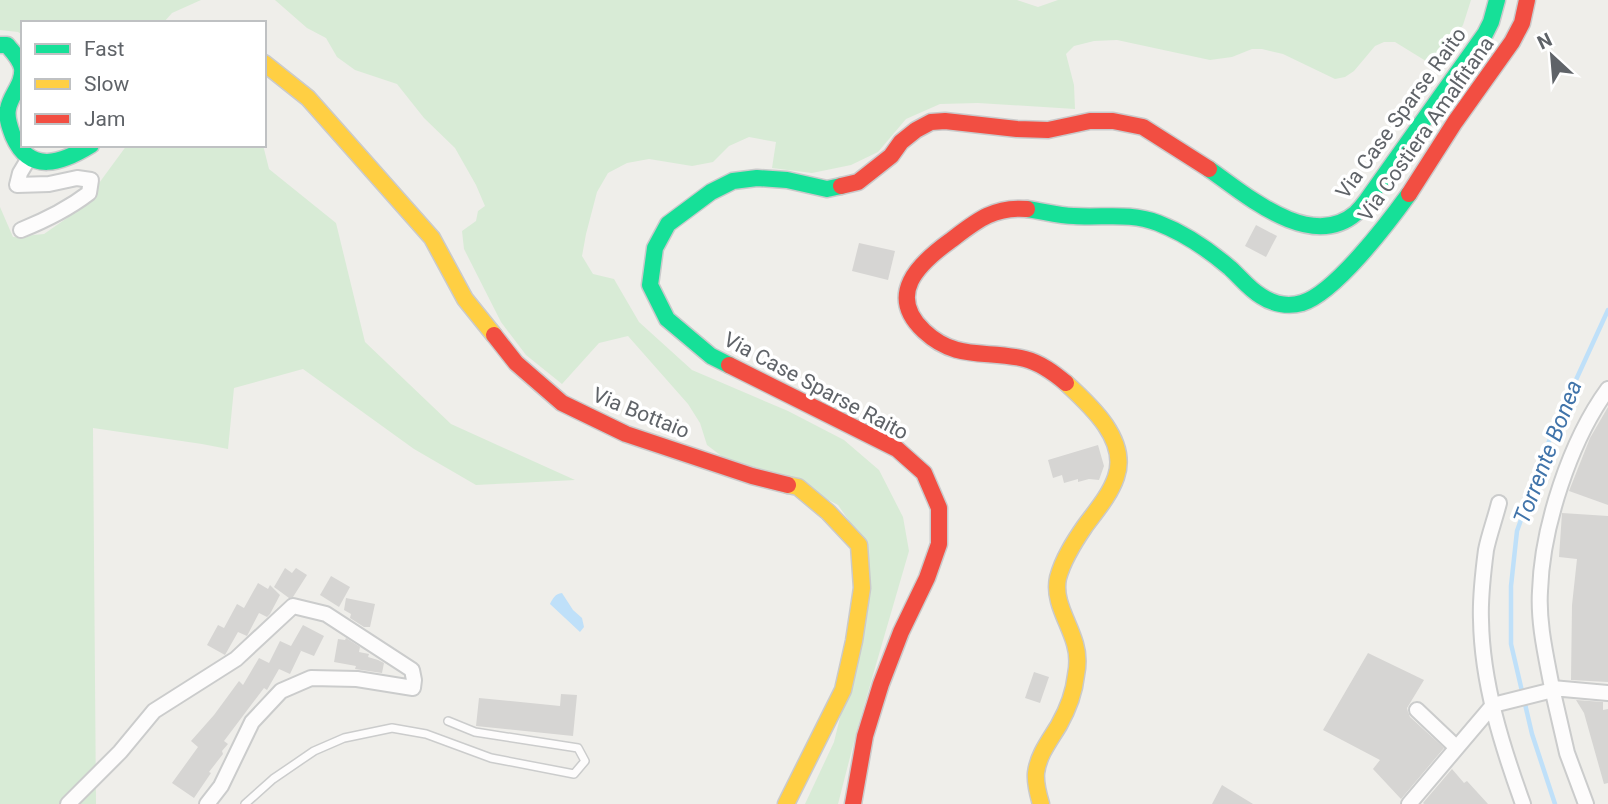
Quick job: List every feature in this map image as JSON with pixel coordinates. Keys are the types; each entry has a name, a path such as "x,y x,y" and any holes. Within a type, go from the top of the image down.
{"street":[{"name":"Via Case Sparse Raito","path":"853,804 864,736 881,684 939,544 939,508 925,473 897,449 712,356 667,319 650,285 655,248 668,224 711,192 733,181 757,178 787,180 827,190 858,183 891,156 901,142 931,122 1048,130 1090,121 1113,121 1143,127 1189,155 1261,206 1311,227 1327,226 1356,213 1367,200 1485,34 1497,0"},
{"name":"Via Costiera Amalfitana","path":"1041,804 1035,777 1038,763 1073,695 1077,667 1074,640 1060,604 1057,583 1071,548 1106,496 1118,471 1114,441 1090,406 1045,367 1019,357 965,353 924,332 916,323 908,302 907,293 917,269 978,220 1005,209 1023,208 1068,216 1134,216 1162,225 1195,243 1229,267 1252,291 1262,297 1283,305 1309,302 1340,275 1391,219 1421,178 1454,124 1516,38 1526,13 1527,0"},
{"path":"0,45 7,45 21,67"},
{"name":"Via Bottaio","path":"266,65 308,98 432,238 465,299 516,363 562,403 626,434 752,476 798,487 828,512 859,545 862,588 843,690 786,804"},
{"path":"21,81 7,113 15,143 29,158 50,163 77,155 88,147"},
{"path":"21,230 70,207 89,193 91,180 77,178 49,184 17,185 20,173 29,158"},
{"path":"1587,804 1567,753 1552,689 1539,594 1542,559 1556,503 1571,459 1594,409 1608,389"},
{"path":"1499,503 1486,547 1481,620 1483,652 1493,705 1523,804"},
{"path":"68,804 120,752 154,711 236,659 293,606 326,614 412,670 413,688 357,680 311,678 281,691 252,722 221,786 207,804"},
{"path":"1410,804 1493,705 1552,689 1608,693"},
{"path":"1417,710 1456,747"}],"lane":[{"path":"245,804 273,779 314,751 344,738 392,728 426,734 491,758 574,774 585,761 578,748 475,732 448,721"}],"green space":[{"path":"0,0 201,0 172,13 165,21 21,21 21,34 0,30"},
{"path":"275,0 1017,0 1038,7 1058,0 1471,0 1463,25 1434,66 1395,42 1384,42 1375,46 1354,71 1335,79 1283,54 1262,49 1210,60 1117,40 1094,41 1074,46 1066,54 1074,85 1075,109 978,103 940,104 906,119 878,152 851,165 812,173 772,168 776,142 749,137 729,146 713,162 692,166 649,159 627,163 608,173 597,192 582,256 593,274 614,279 639,322 692,370 788,411 844,440 879,470 903,517 909,551 838,804 805,804 834,742 849,681 856,531 838,505 781,475 724,458 707,445 700,423 688,404 628,336 599,343 562,384 526,355 501,322 464,249 462,231 476,221 478,211 485,206 455,148 424,118 397,84 355,70 337,57 326,38 307,28"},
{"path":"126,147 264,147 269,169 336,223 365,342 451,424 575,480 476,485 414,449 303,369 234,388 228,449 93,428 96,804 0,804 0,207 13,237 44,234 80,209"}],"water":[{"path":"562,593 582,618 584,627 580,632 550,604 554,597"}],"building":[{"path":"1256,225 1277,236 1266,257 1245,246"},
{"path":"859,243 895,251 888,280 852,271"},
{"path":"1608,407 1608,505 1569,491 1590,438"},
{"path":"1098,445 1104,466 1099,480 1078,482 1078,479 1064,483 1062,475 1053,478 1048,460"},
{"path":"1562,513 1608,516 1608,682 1571,680 1572,605 1577,559 1559,557"},
{"path":"285,568 292,573 296,568 307,575 293,597 289,598 274,587"},
{"path":"331,576 350,587 339,607 320,595"},
{"path":"258,583 268,589 270,585 280,595 270,614 267,617 259,613 247,636 238,632 225,655 207,645 218,625 224,628 237,604 244,608"},
{"path":"346,598 375,604 370,627 364,627 350,618 351,614 344,610"},
{"path":"303,625 324,636 314,656 299,650 301,651 290,674 279,669 267,690 264,688 224,741 228,744 222,751 223,754 194,798 172,783 198,747 191,741 239,681 243,685 259,658 269,663 280,641 291,646"},
{"path":"346,638 360,647 359,652 369,654 368,657 384,663 382,673 355,669 356,666 334,662 338,639"},
{"path":"1368,653 1424,680 1407,708 1408,712 1410,717 1444,748 1401,799 1373,769 1380,760 1323,730"},
{"path":"1034,672 1049,677 1040,703 1025,698"},
{"path":"561,694 577,695 573,736 476,726 479,698 560,706"},
{"path":"1576,700 1603,702 1603,710 1608,709 1608,783 1604,784 1584,713"},
{"path":"1452,769 1464,783 1467,781 1488,804 1424,804"},
{"path":"1222,785 1253,804 1212,804"}],"waterway":[{"name":"Torrente Bonea","path":"1555,804 1532,734 1511,644 1511,586 1517,531 1553,430 1608,310"}],"traffic: fast":[{"path":"1209,169 1260,205 1299,223 1319,226 1338,223 1356,213 1485,34 1497,0"},
{"path":"0,45 7,45 21,66"},
{"path":"21,79 8,112 11,130 20,148 28,156 48,162 69,157 87,147"},
{"path":"729,365 711,356 667,319 650,285 655,248 668,224 711,192 733,181 757,178 787,180 827,189 841,186"},
{"path":"1027,209 1068,216 1137,218 1158,223 1205,248 1261,296 1276,303 1291,305 1315,297 1345,272 1375,239 1409,194"}],"traffic: slow":[{"path":"266,65 308,98 432,238 465,299 494,335"},
{"path":"1041,804 1036,781 1037,766 1068,707 1077,667 1075,644 1058,595 1058,578 1073,544 1110,490 1119,463 1117,450 1105,424 1066,383"},
{"path":"786,804 843,690 862,588 859,545 828,512 798,487 788,485"}],"traffic: jam":[{"path":"1409,194 1455,122 1512,42 1522,23 1527,0"},
{"path":"841,186 858,182 891,156 901,142 916,130 931,122 945,121 1048,130 1090,121 1113,121 1143,127 1209,169"},
{"path":"1027,209 1004,210 985,217 938,250 911,281 907,293 908,305 913,318 924,331 948,347 1031,361 1066,383"},
{"path":"494,335 516,363 562,403 626,434 752,476 788,485"},
{"path":"729,365 897,449 924,473 939,508 939,544 881,684 865,736 853,804"}]}
